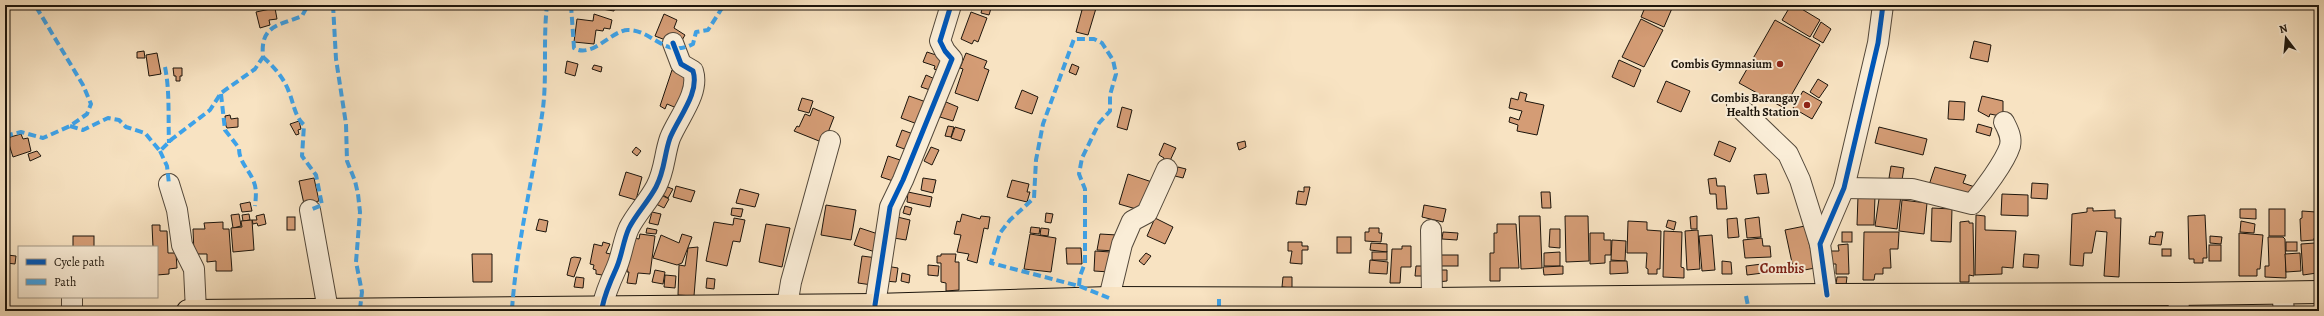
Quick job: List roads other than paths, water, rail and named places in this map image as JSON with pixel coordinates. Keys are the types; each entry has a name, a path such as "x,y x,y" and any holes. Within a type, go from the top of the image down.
{"main road":[{"path":"193,311 787,306 869,307 1109,298 1432,299 1827,295 2179,303 2283,302 2319,292"}],"street":[{"path":"869,307 890,207 903,180 952,59 945,51 940,41 951,5"},
{"path":"1820,244 1844,188 1878,43 1883,5"},
{"path":"602,308 605,292 617,268 623,242 630,227 655,188 665,167 670,140 692,92 695,79 693,71 681,64 673,44"},
{"path":"1737,105 1788,154 1800,180 1820,244 1827,295"},
{"path":"1844,188 1912,189 1972,204 1997,169 2010,146 2010,135 2004,122"},
{"path":"787,306 791,282 830,141"},
{"path":"1109,298 1116,265 1124,238 1132,221 1146,212 1167,169"},
{"path":"169,184 177,210 182,245 194,269 193,311"},
{"path":"310,210 328,310"},
{"path":"1431,230 1432,299"},
{"path":"72,298 72,311"}],"place":[{"name":"Combis Gymnasium","path":"1780,64"},
{"name":"Combis Barangay Health Station","path":"1807,105"}],"district":[{"name":"Combis","path":"1782,268"}]}
